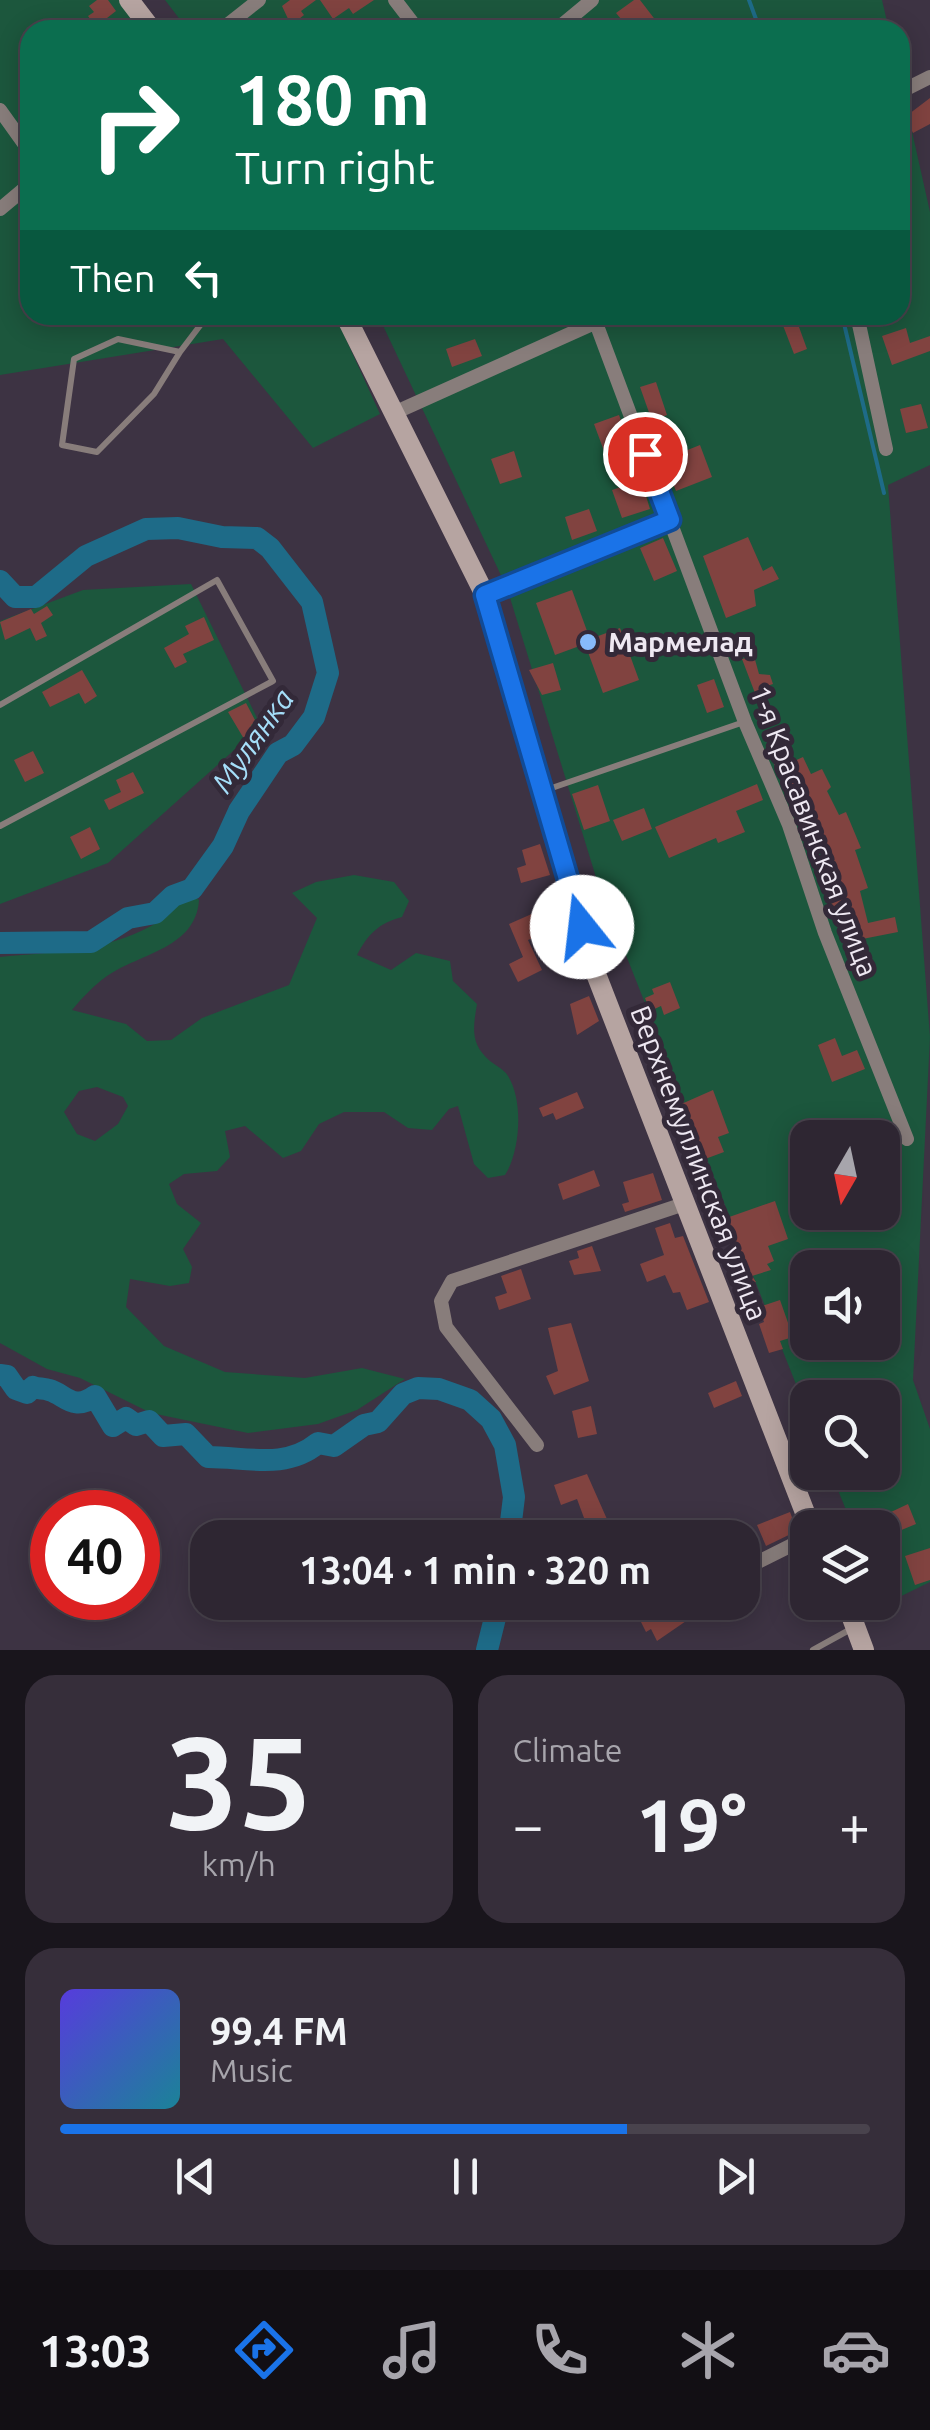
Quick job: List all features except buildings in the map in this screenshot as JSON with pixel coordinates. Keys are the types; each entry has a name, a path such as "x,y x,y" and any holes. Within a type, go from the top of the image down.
{"street":[{"path":"129,0 144,20"},
{"path":"234,20 259,0"},
{"path":"394,0 410,20"},
{"path":"568,20 592,0"},
{"path":"0,110 20,138"},
{"path":"0,209 20,192"},
{"name":"Верхнемуллинская улица","path":"350,325 485,595 591,961 805,1510"},
{"path":"394,413 579,325"},
{"name":"1-я Красавинская улица","path":"597,325 745,722 789,825 826,933 908,1139"},
{"path":"859,325 886,449"},
{"path":"538,1445 446,1327 441,1301 452,1281 686,1206"},
{"path":"760,1561 790,1546"},
{"path":"852,1620 864,1650"}],"lane":[{"path":"180,352 118,339 74,359 62,444 97,452 154,394 200,325"},
{"path":"485,595 670,520"},
{"path":"0,704 217,580 273,681 0,826"},
{"path":"542,792 745,722"},
{"path":"813,1650 855,1627"}],"green space":[{"path":"0,0 119,0 134,20 20,20 20,325 340,325 380,414 313,448 223,339 0,375"},
{"path":"165,0 882,0 887,20 180,20"},
{"path":"910,123 930,212 930,465 888,485 930,1037 913,1380 930,1429 930,1582 900,1597 900,1510 846,1510 838,1490 900,1490 900,1380 794,1380 599,887 507,588 383,325 910,325"},
{"path":"191,584 261,726 108,863 0,904 0,621 83,590"},
{"path":"354,875 394,882 409,901 402,917 375,930 357,955 391,970 416,953 450,961 453,981 477,1004 474,1028 479,1048 507,1074 513,1086 518,1126 510,1165 505,1175 488,1178 474,1164 458,1106 449,1109 432,1130 408,1128 384,1112 344,1112 319,1124 301,1151 283,1158 245,1126 225,1131 230,1157 217,1171 184,1174 169,1184 177,1204 201,1223 183,1249 192,1267 189,1283 170,1286 130,1279 126,1307 164,1346 225,1372 305,1378 362,1368 405,1379 357,1410 318,1424 248,1433 151,1413 80,1378 47,1369 0,1343 0,957 115,941 151,926 180,900 193,896 199,900 196,916 178,939 107,976 72,1010 126,1024 147,1041 171,1040 202,1018 289,985 317,918 292,893 316,882","holes":["97,1087 123,1097 128,1106 118,1124 95,1141 77,1134 64,1112 79,1091"]}],"waterway":[{"path":"749,0 756,20"},
{"path":"844,325 884,493"},
{"name":"Мулянка","path":"0,581 15,597 36,597 86,556 146,529 178,528 222,537 257,538 270,548 312,602 328,673 314,717 293,745 278,753 239,811 223,846 192,889 173,896 155,913 128,918 91,942 0,943"},
{"name":"Мулянка","path":"0,1375 7,1376 16,1389 27,1393 33,1387 45,1389 75,1402 95,1396 113,1426 126,1418 136,1425 149,1421 163,1436 186,1434 208,1457 251,1460 292,1457 318,1443 334,1446 364,1425 378,1422 403,1394 418,1388 439,1389 470,1400 491,1419 505,1445 514,1497 511,1520"},
{"name":"Мулянка","path":"487,1650 494,1620"}],"place":[{"name":"Мармелад","path":"588,642"}],"route":[{"path":"582,927 485,595 670,520 645,454"}]}
